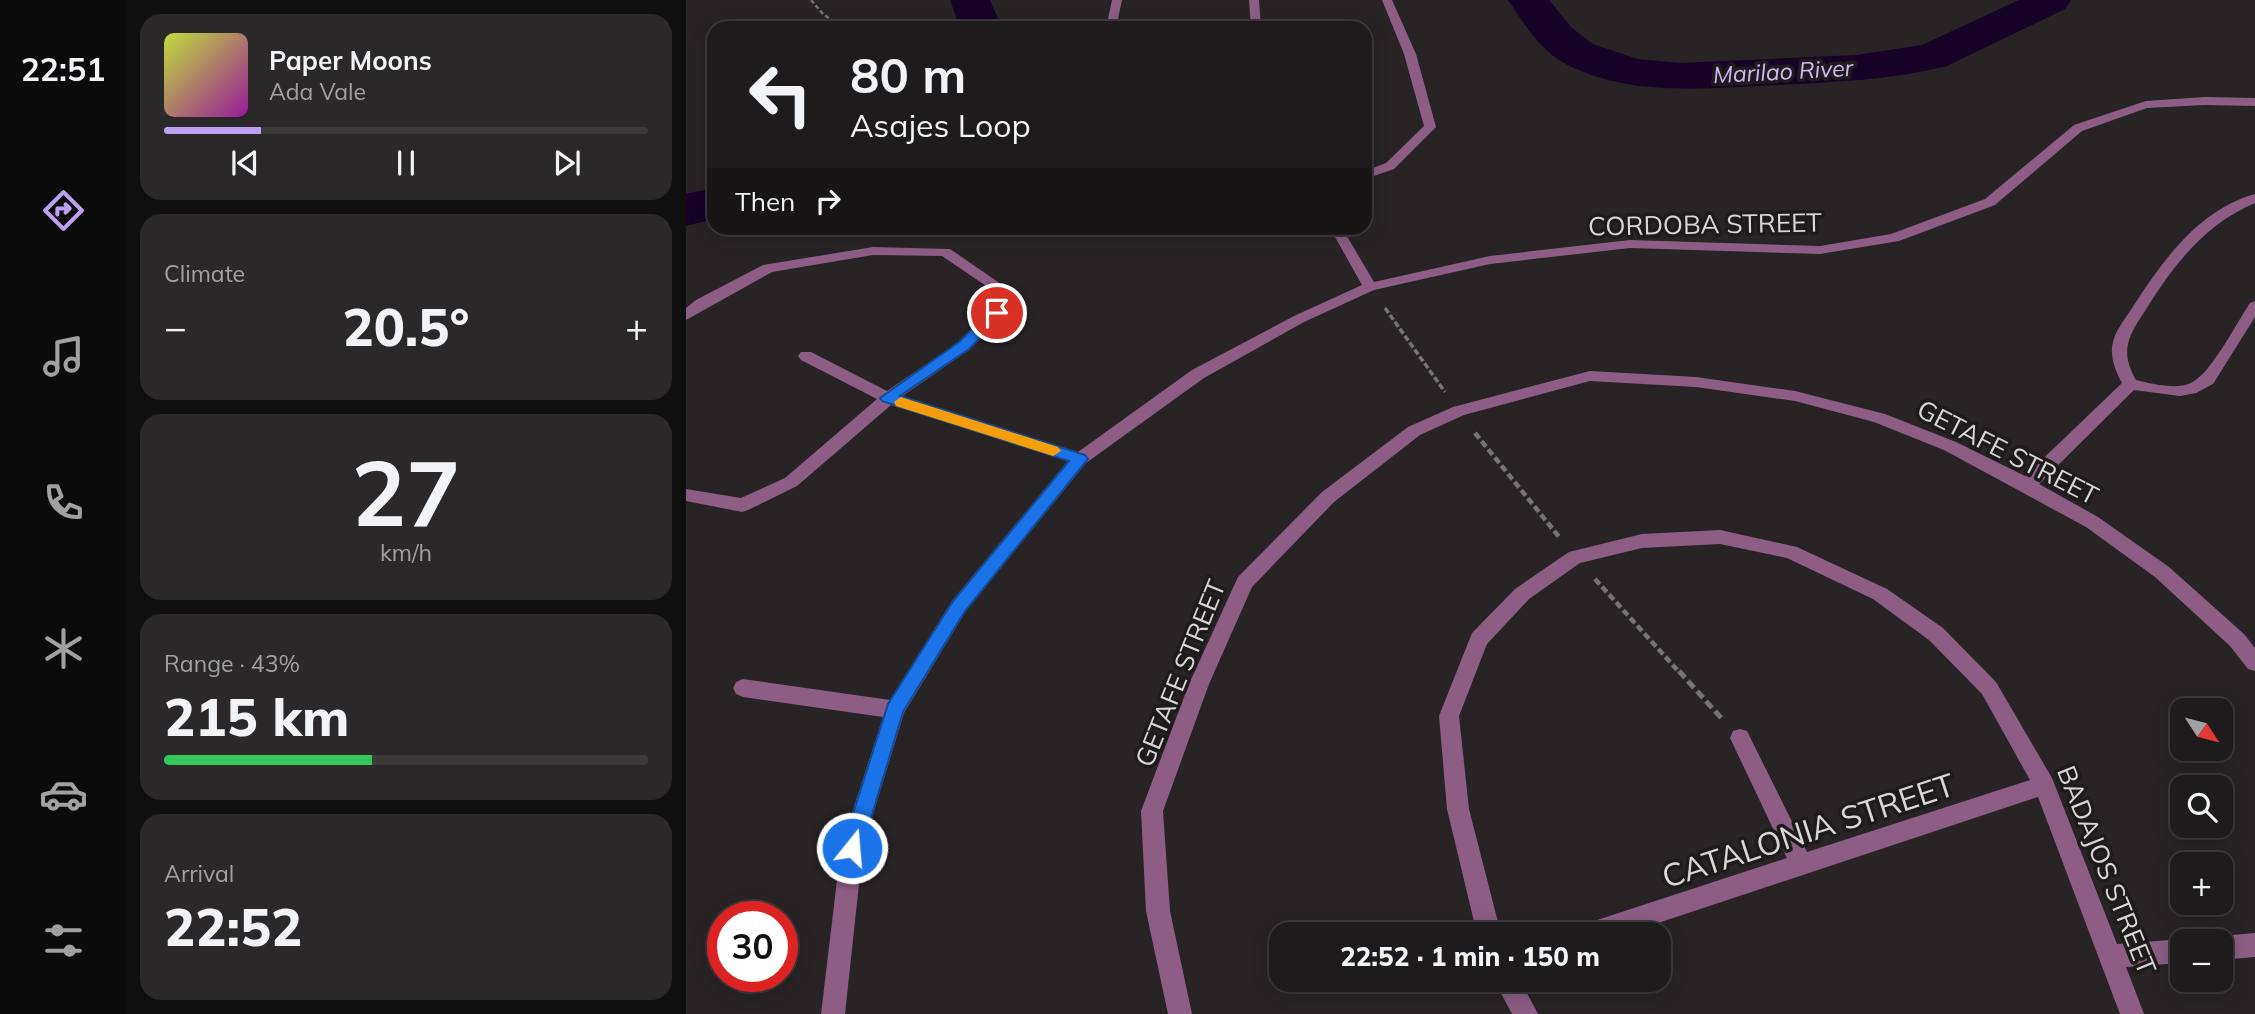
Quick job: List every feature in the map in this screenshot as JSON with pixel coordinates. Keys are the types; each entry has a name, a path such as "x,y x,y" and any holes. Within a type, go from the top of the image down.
{"street":[{"path":"1112,21 1117,0"},
{"path":"1254,0 1256,21"},
{"path":"1372,173 1390,166 1430,127 1410,54 1387,0"},
{"name":"CORDOBA STREET","path":"833,1014 852,848 895,710 959,606 1080,459 1198,374 1298,318 1370,287 1490,260 1630,244 1820,250 1894,238 1990,202 2078,128 2146,105 2205,101 2255,102"},
{"path":"2255,198 2244,202 2195,236 2159,275 2122,339 2122,369 2131,384 2154,390 2197,389 2207,380 2255,306"},
{"path":"1340,235 1370,287"},
{"path":"686,315 701,303 768,268 873,251 945,252 1013,296 964,346 888,398 791,482 742,505 686,495"},
{"path":"806,356 888,398 1080,459"},
{"name":"GETAFE STREET","path":"1180,1014 1158,911 1152,811 1199,684 1245,582 1328,497 1413,431 1458,411 1590,376 1696,382 1795,396 1879,418 1950,446 2092,522 2162,572 2237,640 2255,663"},
{"path":"2027,485 2131,384"},
{"name":"BADAJOS STREET","path":"1486,922 1458,809 1449,716 1479,639 1522,594 1575,557 1642,541 1720,537 1791,552 1880,594 1936,634 1989,688 2044,785 2132,1014"},
{"path":"743,688 895,710"},
{"path":"1740,738 1802,865"},
{"name":"CATALONIA STREET","path":"1628,922 2044,785"},
{"path":"2233,947 2255,945"},
{"path":"2108,957 2170,952"},
{"path":"1513,992 1526,1014"}],"path":[{"path":"811,0 833,21"},
{"path":"1370,287 1458,411 1575,557 1740,738"}],"waterway":[{"name":"Marilao River","path":"970,0 978,21"},
{"name":"Marilao River","path":"1528,0 1557,37 1578,53 1602,63 1638,72 1680,76 1856,68 1932,57 2051,0"},
{"name":"Marilao River","path":"686,210 707,205"}],"slow traffic":[{"path":"901,402 1053,451"}],"route":[{"path":"852,848 895,710 959,606 1080,459 888,398 964,346 997,313"}]}
